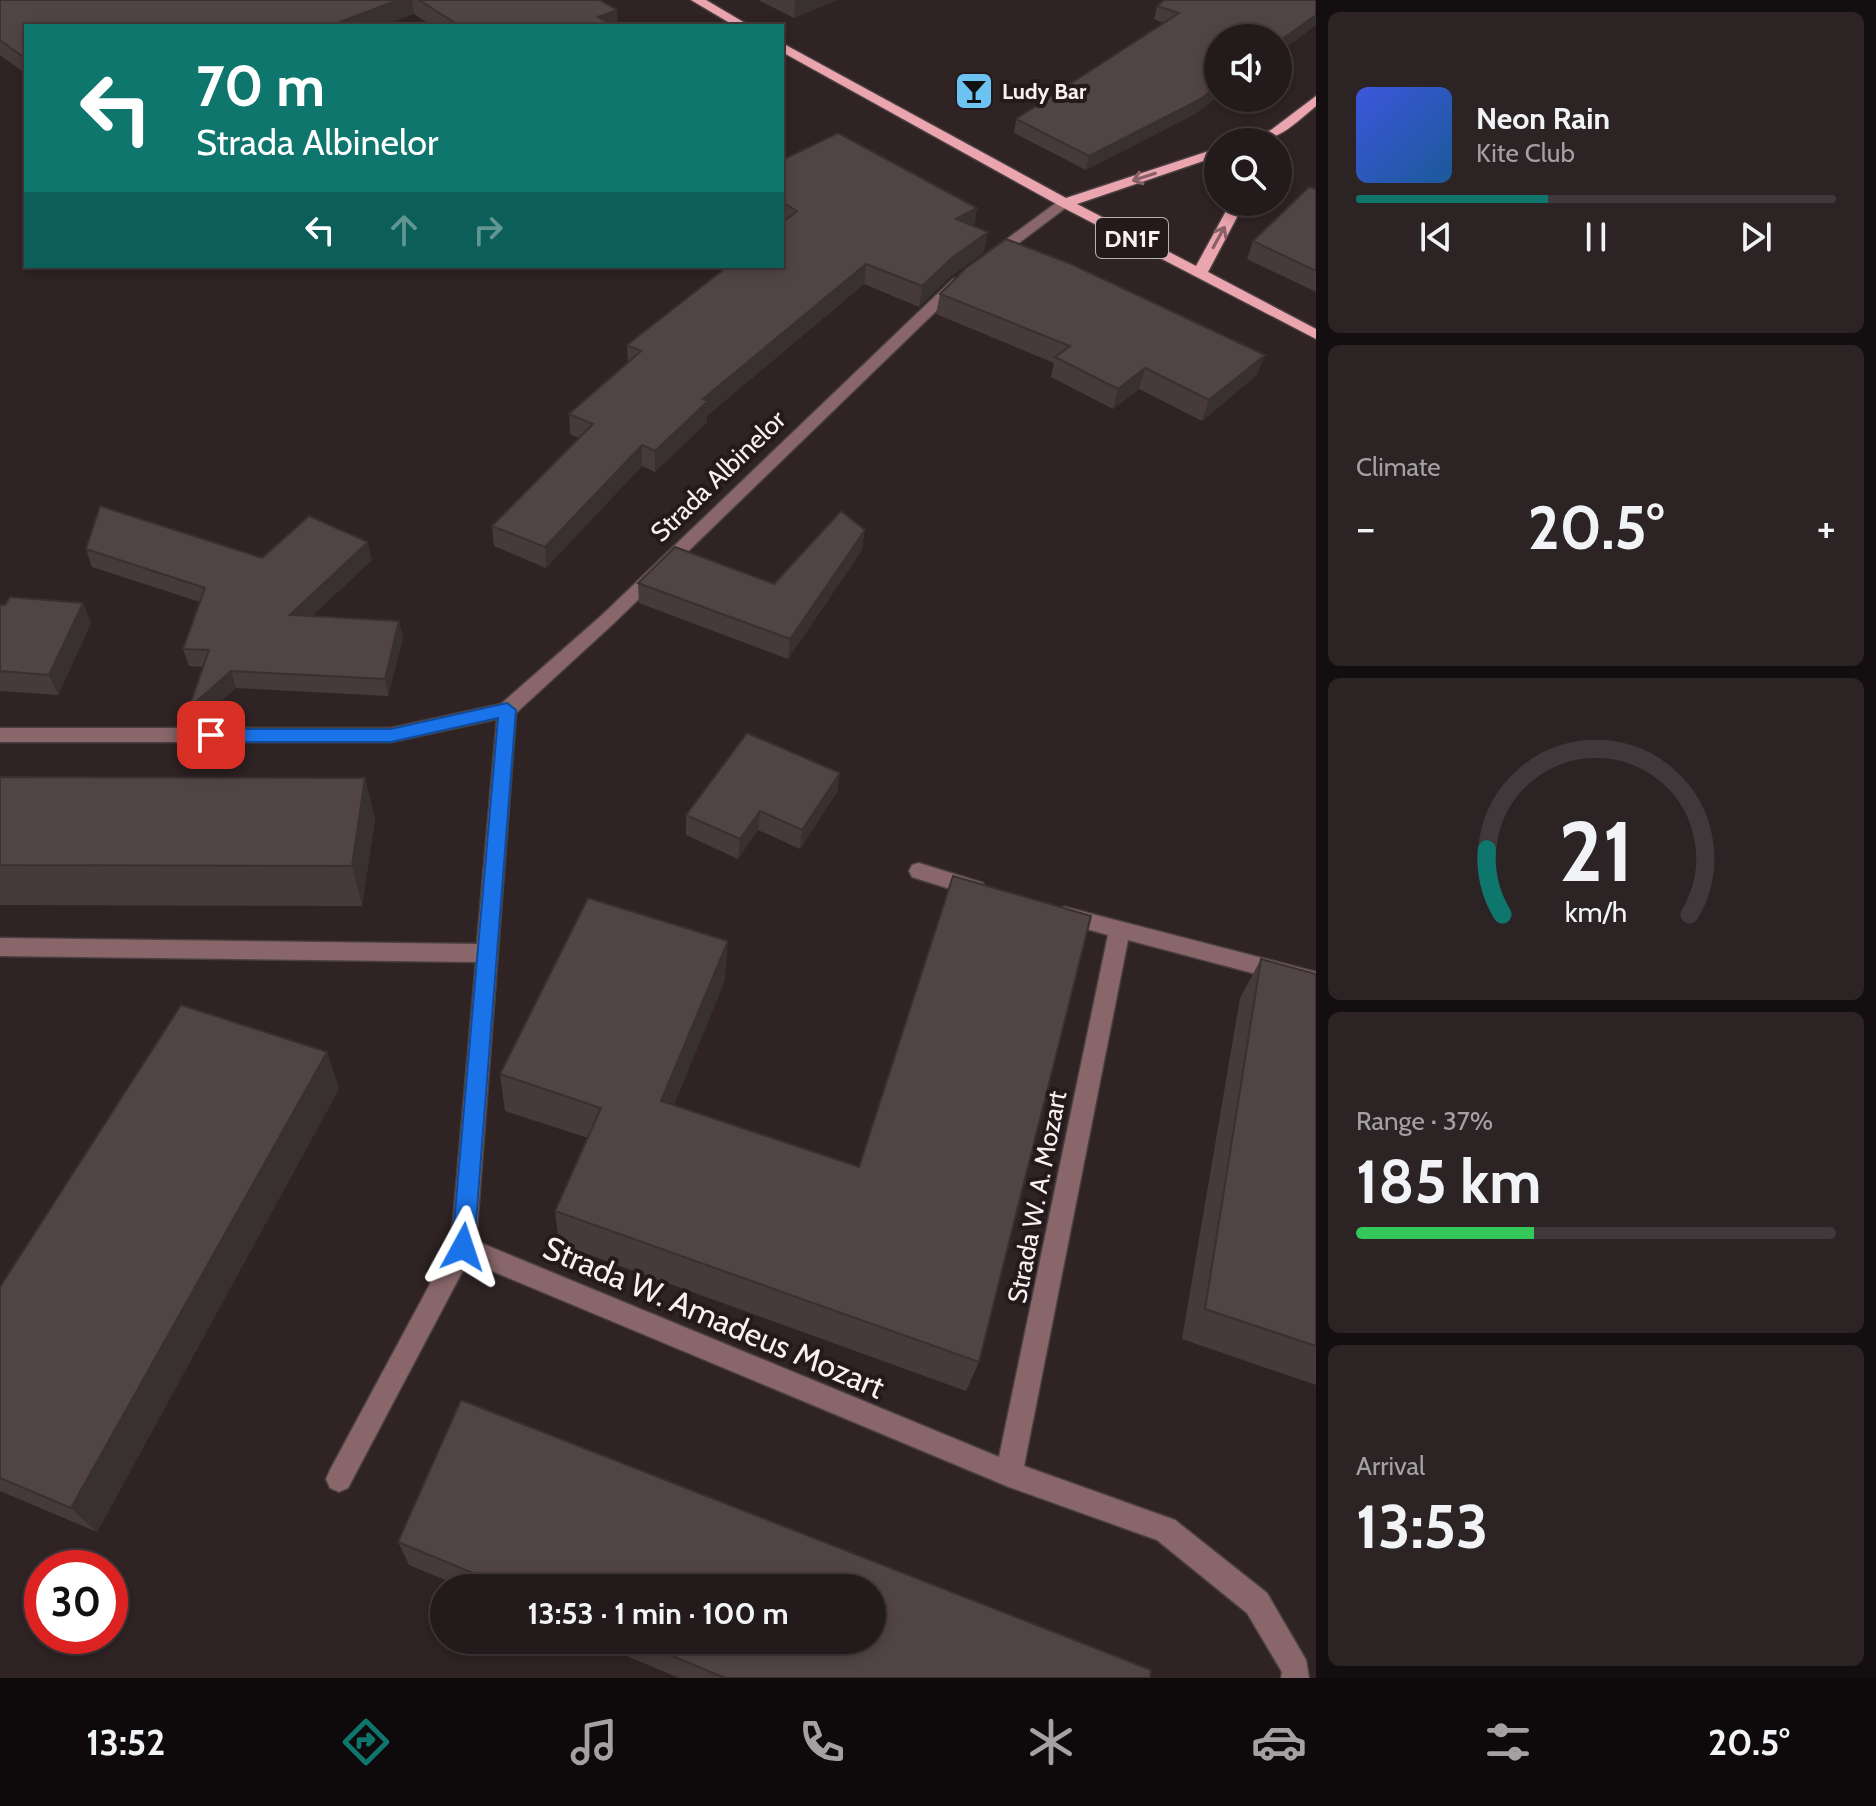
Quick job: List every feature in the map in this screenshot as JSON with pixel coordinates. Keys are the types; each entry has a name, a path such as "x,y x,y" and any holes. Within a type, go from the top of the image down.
{"main road":[{"path":"697,0 740,24"},
{"name":"DN1F","path":"784,48 1065,203 1316,335"},
{"path":"1284,128 1316,100"},
{"path":"1065,203 1204,157"},
{"path":"1200,273 1231,216"}],"street":[{"name":"Strada Albinelor","path":"0,735 391,735 507,710 607,620 974,270 1065,203"},
{"path":"339,1479 463,1247 507,710"},
{"path":"919,871 991,893"},
{"path":"1048,910 1119,932 1316,981"},
{"name":"Strada W. A. Mozart","path":"1009,1474 1119,932"},
{"path":"0,947 487,953"},
{"name":"Strada W. Amadeus Mozart","path":"463,1247 1009,1474 1165,1530 1257,1603 1296,1670 1295,1678"}],"building":[{"path":"0,0 398,0 334,24 24,24 24,58 0,40"},
{"path":"419,0 599,0 617,10 598,17 612,24 457,24"},
{"path":"1164,0 1316,0 1316,15 1292,32 1292,24 1204,24 1204,96 1089,156 1016,119 1179,13 1157,6"},
{"path":"838,133 977,208 956,219 988,232 953,257 922,286 866,264 703,399 708,401 655,451 642,445 545,547 492,526 593,424 569,414 641,351 627,345 725,268 784,268 784,221 797,211 784,203 784,159"},
{"path":"1309,187 1316,189 1316,271 1253,241 1279,216 1292,216 1292,203"},
{"path":"1006,239 1071,264 1265,355 1209,400 1145,368 1118,389 1055,357 1070,346 940,294 966,268"},
{"path":"100,506 262,558 309,516 368,542 290,615 399,621 385,679 231,671 189,708 209,650 183,649 205,588 86,549"},
{"path":"841,511 865,530 790,639 638,583 675,547 774,584"},
{"path":"10,597 83,603 49,675 0,671 0,605 5,605"},
{"path":"747,733 840,773 802,830 760,811 740,839 686,815"},
{"path":"0,777 365,778 352,866 0,865"},
{"path":"953,876 1091,916 979,1362 555,1211 601,1108 500,1074 588,898 728,941 661,1101 859,1167"},
{"path":"1261,959 1316,974 1316,1346 1205,1309"},
{"path":"181,1005 327,1052 71,1508 0,1478 0,1287"},
{"path":"461,1400 1151,1670 1150,1678 725,1678 668,1654 886,1654 886,1574 475,1574 398,1542"}],"place":[{"name":"Ludy Bar","path":"974,91"}],"route":[{"path":"211,735 391,735 507,710 463,1247"}]}
